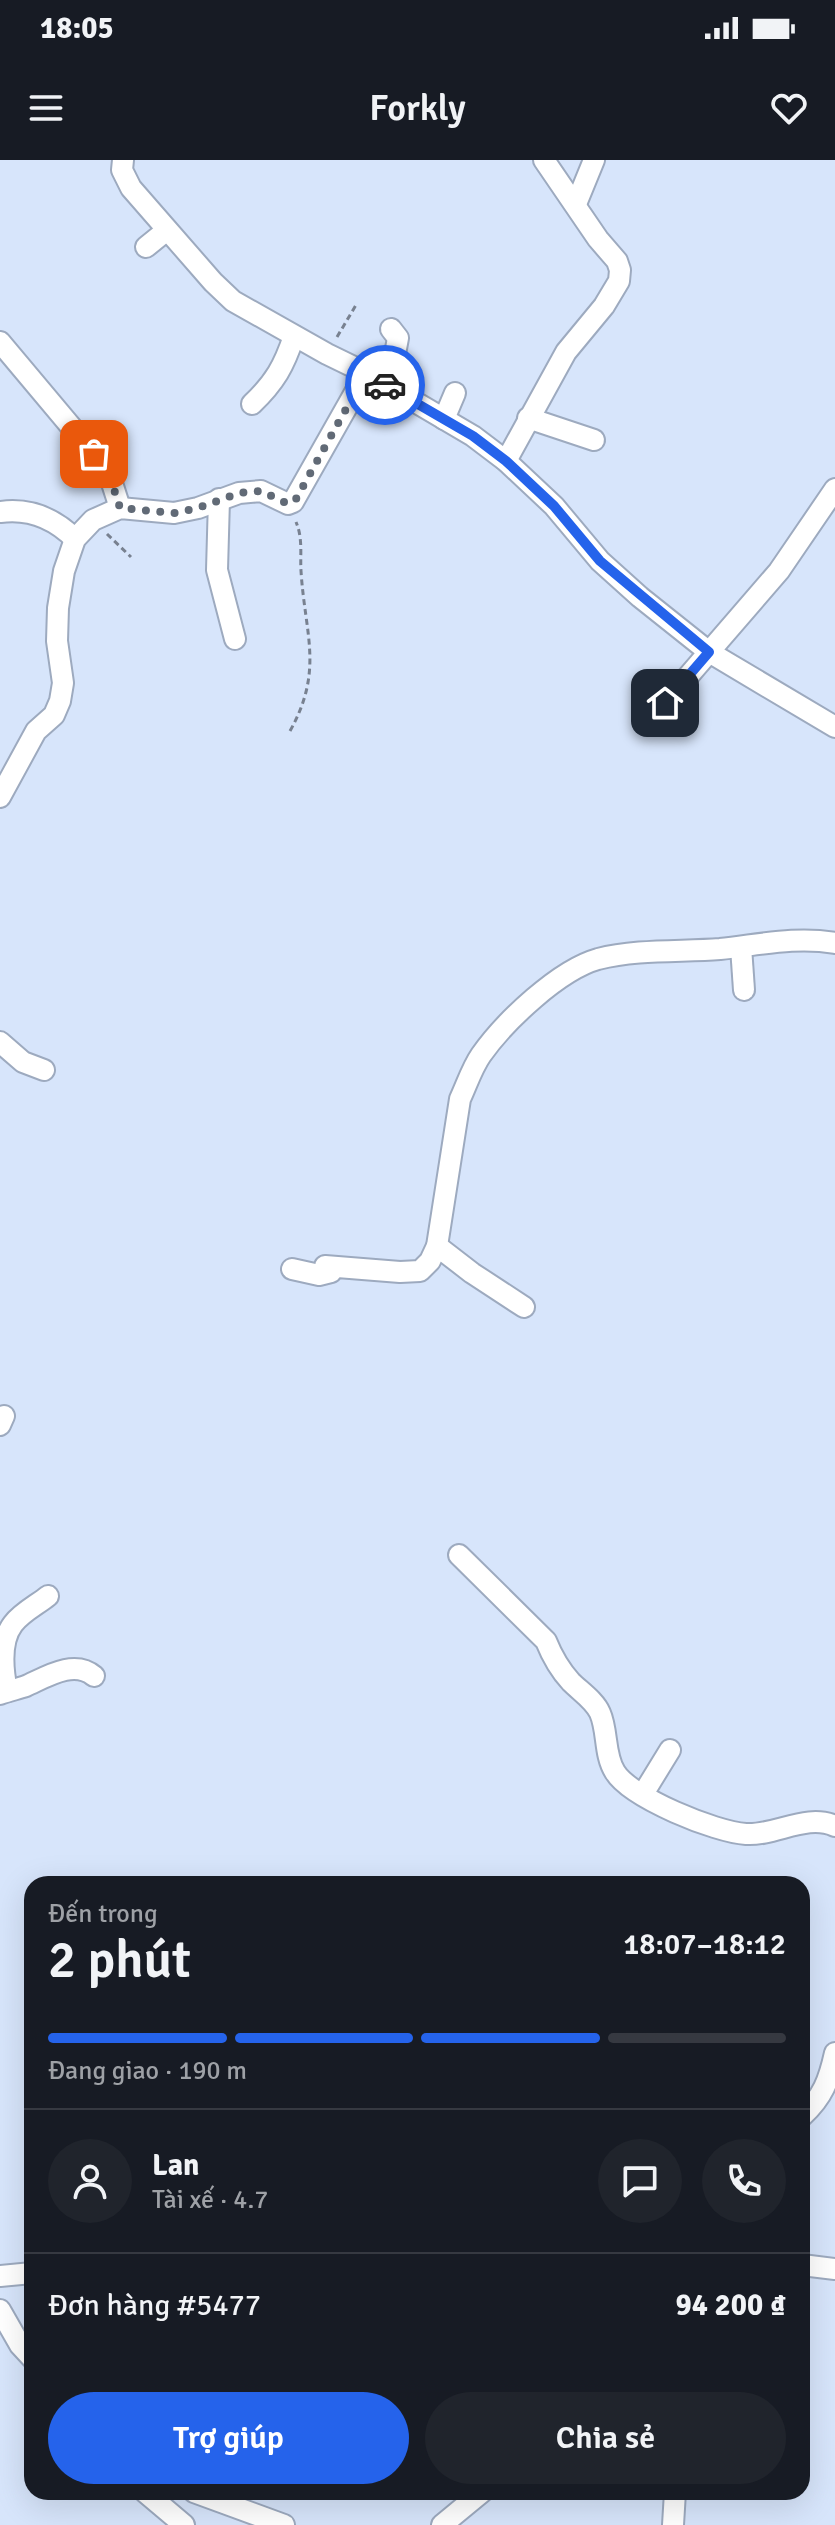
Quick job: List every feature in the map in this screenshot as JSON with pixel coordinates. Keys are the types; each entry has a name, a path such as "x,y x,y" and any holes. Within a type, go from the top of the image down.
{"street":[{"path":"123,160 122,170 131,188 233,301 366,373 473,436 506,461 554,506 600,561 709,652 835,727"},
{"path":"506,461 566,352 604,306 619,281 617,261 598,239 544,160"},
{"path":"576,204 594,160"},
{"path":"146,247 167,230"},
{"path":"384,384 398,338 391,329"},
{"path":"252,404 272,385 286,360 294,336"},
{"path":"0,342 94,454 112,483 120,508"},
{"path":"0,797 36,731 54,715 60,701 63,683 57,641 58,608 64,571 75,539 93,520 120,508 174,513 219,499 261,491 288,504 296,499 366,373"},
{"path":"444,419 455,393"},
{"path":"528,418 594,440"},
{"path":"665,703 779,571 835,489"},
{"path":"219,499 217,570 235,639"},
{"path":"0,512 34,512 64,528 75,539"},
{"path":"292,1269 319,1275 331,1272 325,1266 420,1271 430,1261 437,1246 460,1099 480,1056 514,1018 544,991 576,969 621,955 741,947 774,941 813,939 835,943"},
{"path":"741,947 744,990"},
{"path":"0,1042 23,1062 44,1070"},
{"path":"437,1246 524,1307"},
{"path":"459,1555 546,1641 551,1655 570,1680 600,1711 615,1772 623,1781 679,1814 732,1832 770,1832 820,1821 835,1826"},
{"path":"48,1596 21,1615 8,1635 3,1692 42,1677 72,1670 87,1670 94,1676"},
{"path":"643,1794 670,1750"},
{"path":"810,2108 826,2087 835,2053"},
{"path":"810,2266 835,2269"},
{"path":"0,2276 24,2274"},
{"path":"0,2310 24,2349"},
{"path":"154,2500 184,2525"},
{"path":"216,2500 284,2525"},
{"path":"442,2525 472,2500"},
{"path":"673,2525 675,2500"}],"path":[{"path":"327,354 356,305"},
{"path":"288,504 299,529 311,654 303,707 290,731"},
{"path":"93,520 131,557"}],"way so far":[{"path":"94,454 112,483 120,508 174,513 239,493 261,491 288,504 296,499 366,373 385,385"}],"route":[{"path":"385,385 473,436 506,461 554,506 600,561 709,652 665,703"}]}
